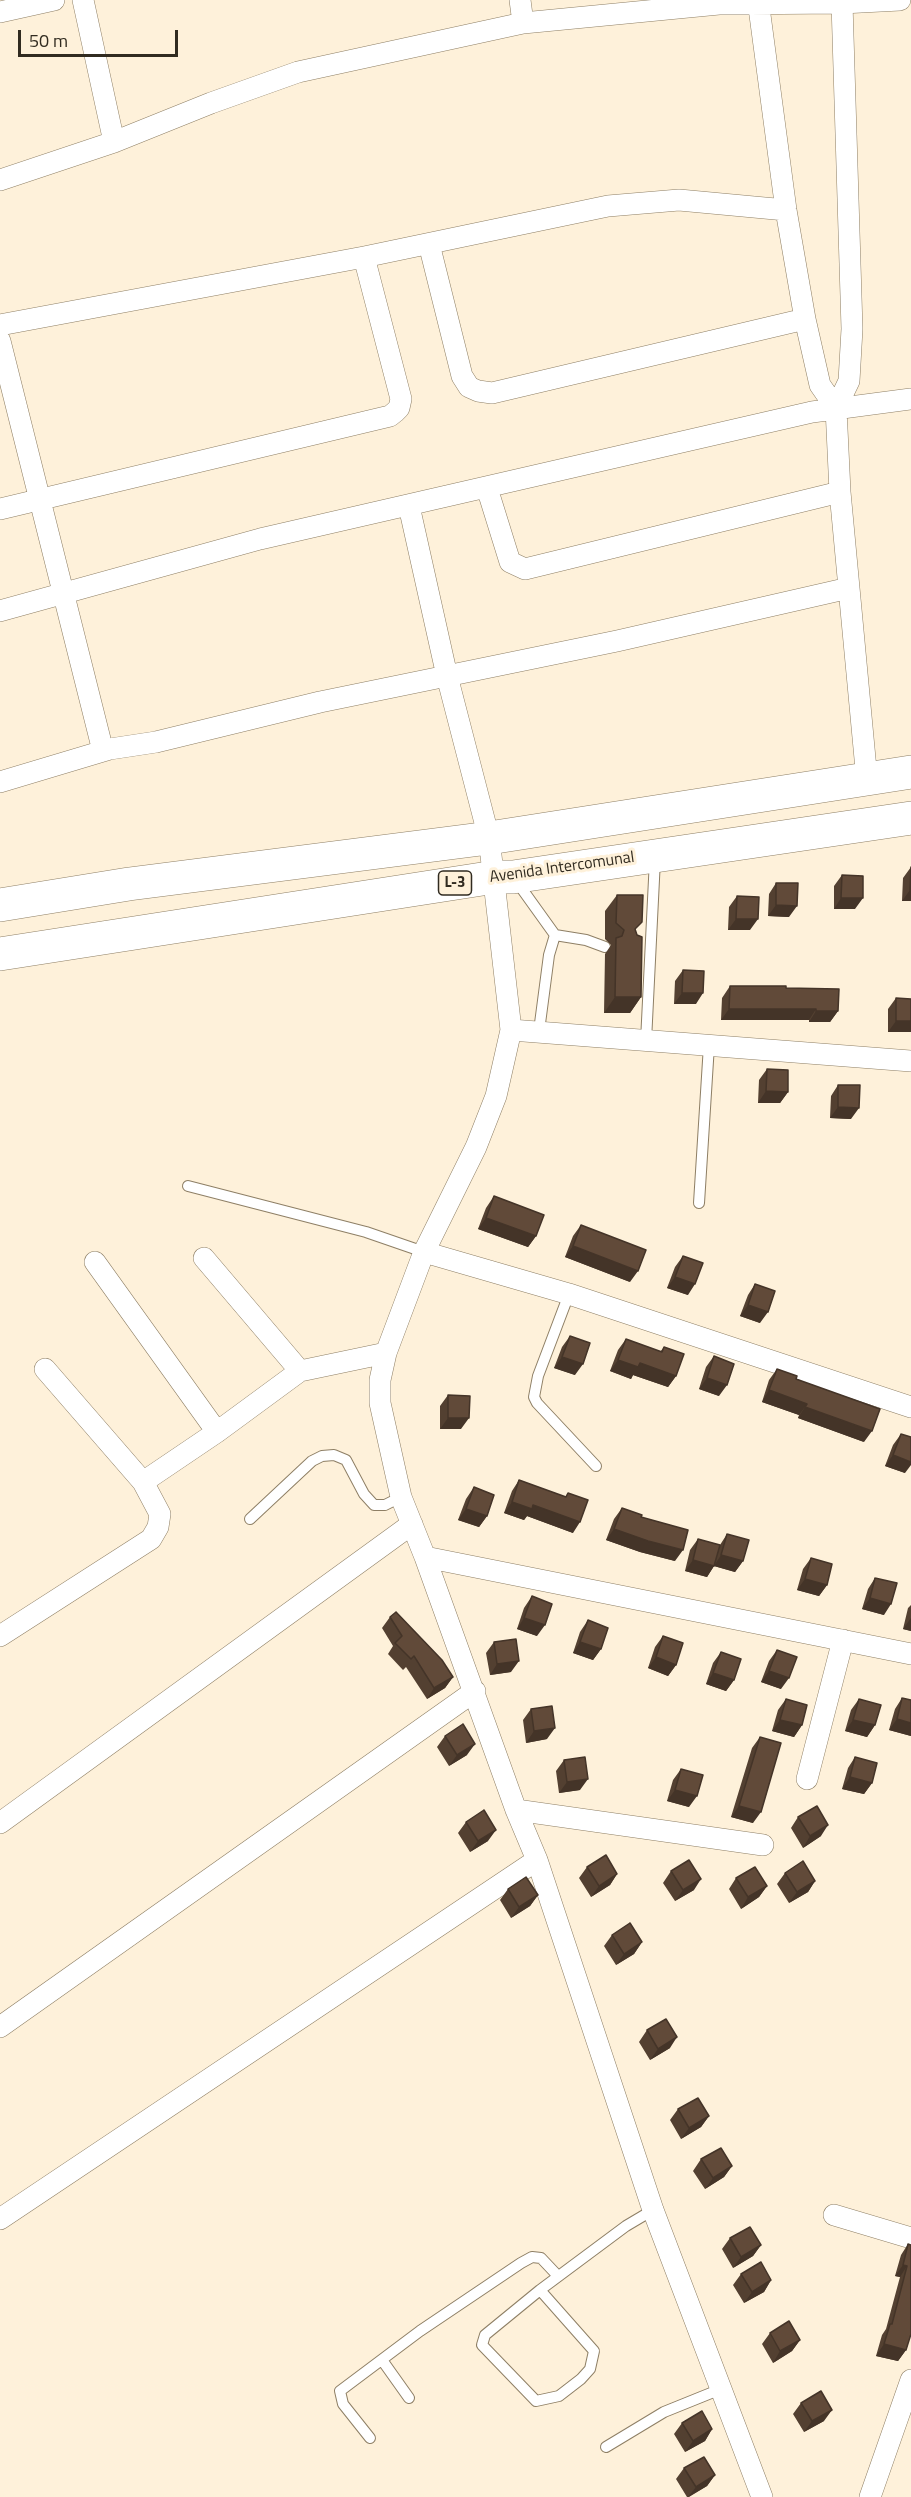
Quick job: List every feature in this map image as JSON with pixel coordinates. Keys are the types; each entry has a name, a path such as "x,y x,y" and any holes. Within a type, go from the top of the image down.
{"main road":[{"path":"0,905 129,884 489,838 911,772"},
{"name":"Avenida Intercomunal","path":"0,954 911,818"}],"street":[{"path":"0,12 54,0"},
{"path":"83,0 114,142"},
{"path":"520,0 523,23"},
{"path":"0,180 114,142 298,72 523,23 645,5 758,1 842,3 900,0"},
{"path":"758,1 786,210 805,319 820,385 837,408"},
{"path":"842,3 852,329 849,381 837,408 840,492 867,780"},
{"path":"0,325 364,257 608,206 679,200 786,210"},
{"path":"429,244 462,376 470,387 478,391 492,393 805,319"},
{"path":"0,509 390,416 399,408 401,399 364,257"},
{"path":"0,341 103,751"},
{"path":"0,611 260,539 812,412 911,399"},
{"path":"487,488 510,562 525,569 840,492"},
{"path":"409,506 447,676 489,838 504,877 511,1030 495,1096 476,1147 424,1252 386,1353 380,1380 380,1403 400,1497 425,1557 516,1810 537,1860 653,2210 762,2497"},
{"path":"0,782 103,751 156,742 320,702 849,588"},
{"path":"511,1030 911,1061"},
{"path":"424,1252 569,1294 911,1407"},
{"path":"204,1258 300,1371"},
{"path":"95,1262 217,1432"},
{"path":"143,1482 217,1432 300,1371 386,1353"},
{"path":"0,1636 151,1539 159,1527 160,1514 143,1482 45,1369"},
{"path":"0,1823 412,1524"},
{"path":"425,1557 911,1654"},
{"path":"807,1779 843,1640"},
{"path":"0,2027 475,1691"},
{"path":"516,1810 763,1845"},
{"path":"0,2219 537,1860"},
{"path":"834,2215 911,2238"},
{"path":"870,2497 911,2380"}],"lane":[{"path":"646,1041 647,940 656,855"},
{"path":"504,877 555,935 605,946"},
{"path":"539,1031 549,955 555,935"},
{"path":"699,1203 709,1045"},
{"path":"188,1186 366,1232 424,1252"},
{"path":"569,1294 538,1376 534,1397 596,1467"},
{"path":"250,1519 312,1461 322,1456 334,1455 346,1460 364,1494 374,1505 385,1505 400,1497"},
{"path":"540,2290 594,2351 590,2369 581,2379 559,2396 536,2401 482,2345 485,2336 540,2290 558,2276 626,2226 653,2210"},
{"path":"370,2438 343,2404 340,2391 420,2331 532,2257 542,2258 558,2276"},
{"path":"382,2360 409,2398"},
{"path":"606,2446 664,2412 721,2389"}],"building":[{"path":"842,875 863,876 863,898 841,898"},
{"path":"776,883 798,883 797,906 776,905"},
{"path":"617,895 643,895 642,922 635,929 637,935 642,937 641,997 615,997 616,938 622,936 624,930 616,923"},
{"path":"737,896 759,897 758,919 736,919"},
{"path":"683,970 704,971 703,993 682,993"},
{"path":"730,986 839,989 838,1011 729,1009"},
{"path":"896,998 911,999 911,1021 896,1021"},
{"path":"767,1069 788,1070 788,1092 766,1091"},
{"path":"838,1085 860,1085 859,1108 838,1107"},
{"path":"494,1196 544,1215 536,1236 486,1218"},
{"path":"581,1225 646,1250 638,1271 573,1246"},
{"path":"683,1256 703,1263 695,1284 675,1277"},
{"path":"755,1284 775,1291 768,1312 748,1305"},
{"path":"570,1336 590,1343 583,1364 562,1357"},
{"path":"626,1339 662,1352 664,1347 684,1354 676,1376 640,1363 638,1367 618,1360"},
{"path":"714,1356 734,1364 727,1385 707,1378"},
{"path":"777,1369 797,1376 796,1379 880,1409 872,1431 805,1407 807,1404 769,1390"},
{"path":"448,1395 470,1396 469,1418 448,1418"},
{"path":"901,1434 911,1437 911,1462 893,1455"},
{"path":"519,1480 566,1497 568,1493 588,1500 580,1522 533,1505 532,1509 512,1502"},
{"path":"474,1487 494,1495 487,1516 466,1509"},
{"path":"622,1508 642,1515 641,1517 688,1530 683,1550 614,1529"},
{"path":"727,1534 749,1540 743,1561 721,1555"},
{"path":"698,1539 720,1545 714,1566 693,1560"},
{"path":"811,1558 832,1564 827,1585 805,1579"},
{"path":"875,1578 897,1583 891,1604 870,1598"},
{"path":"532,1596 552,1604 545,1625 524,1618"},
{"path":"396,1612 442,1660 453,1677 434,1688 414,1656 411,1659 395,1643 402,1636 390,1617"},
{"path":"588,1620 608,1628 601,1649 580,1642"},
{"path":"663,1636 683,1643 676,1665 656,1657"},
{"path":"516,1639 519,1661 497,1664 494,1642"},
{"path":"777,1650 797,1657 789,1678 769,1671"},
{"path":"721,1652 741,1659 734,1680 713,1673"},
{"path":"902,1698 911,1700 911,1723 897,1719"},
{"path":"786,1699 807,1705 802,1725 780,1720"},
{"path":"859,1699 881,1705 875,1725 853,1720"},
{"path":"552,1706 555,1728 534,1731 531,1709"},
{"path":"463,1724 475,1744 457,1755 445,1736"},
{"path":"760,1737 781,1743 761,1812 739,1806"},
{"path":"585,1757 588,1779 567,1782 564,1760"},
{"path":"855,1757 877,1763 872,1783 850,1777"},
{"path":"681,1769 703,1775 697,1796 675,1790"},
{"path":"817,1806 828,1825 810,1836 798,1817"},
{"path":"484,1810 496,1830 478,1841 466,1822"},
{"path":"606,1855 617,1874 599,1886 587,1867"},
{"path":"689,1860 701,1879 683,1890 671,1871"},
{"path":"803,1861 815,1881 797,1892 785,1873"},
{"path":"755,1867 767,1886 748,1897 736,1878"},
{"path":"526,1877 538,1895 519,1907 508,1889"},
{"path":"630,1923 642,1942 624,1954 612,1935"},
{"path":"666,2019 677,2037 658,2049 647,2030"},
{"path":"698,2098 709,2116 689,2128 678,2109"},
{"path":"721,2148 732,2166 713,2178 701,2159"},
{"path":"750,2227 761,2245 741,2257 730,2238"},
{"path":"908,2244 911,2245 911,2334 906,2350 884,2344 890,2324 892,2324 907,2266 903,2265"},
{"path":"761,2262 771,2280 752,2292 741,2274"},
{"path":"789,2321 800,2340 780,2351 770,2333"},
{"path":"821,2391 832,2410 812,2421 801,2403"},
{"path":"702,2411 712,2429 693,2441 682,2423"},
{"path":"704,2457 715,2475 696,2487 684,2468"}]}
